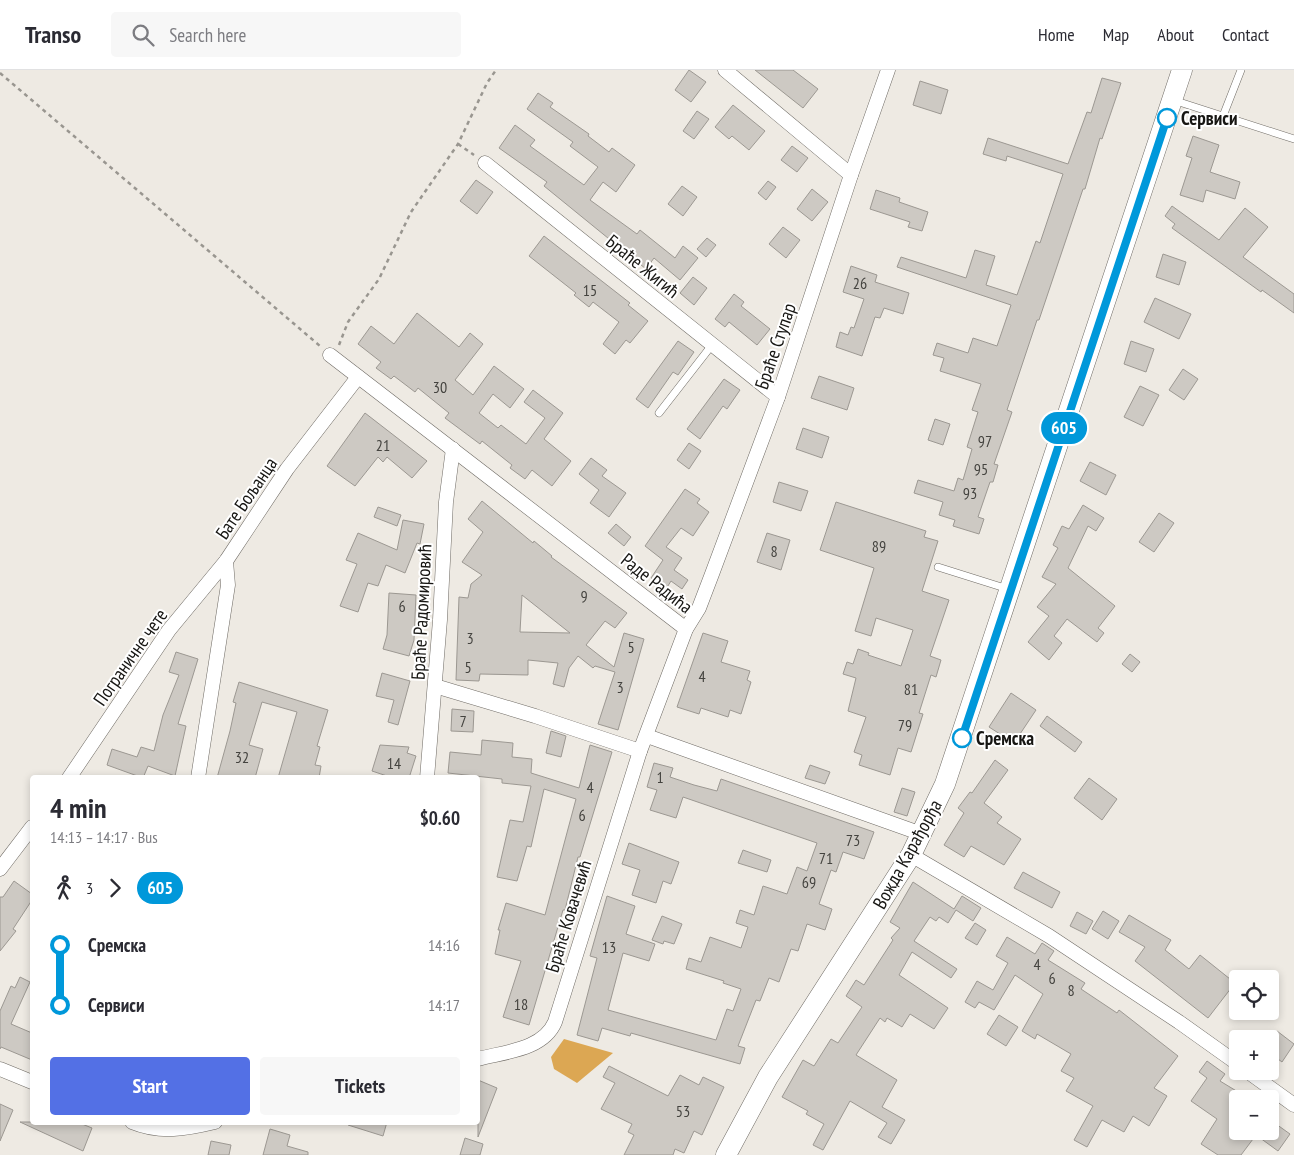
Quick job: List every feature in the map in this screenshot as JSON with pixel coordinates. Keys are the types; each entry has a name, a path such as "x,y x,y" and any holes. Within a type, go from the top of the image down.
{"main road":[{"name":"Вожда Карађорђа","path":"726,1155 768,1077 911,855 949,774 1182,70"}],"street":[{"path":"725,70 851,175"},
{"name":"Браће Ступар","path":"686,629 698,608 712,574 778,397 851,175 888,70"},
{"name":"Браће Жигић","path":"486,163 778,397"},
{"name":"Раде Радића","path":"335,359 686,629 647,736"},
{"name":"Бате Бољанца","path":"198,775 228,585 226,561 287,469 358,377"},
{"name":"Браће Радомировић","path":"428,775 446,502 452,449"},
{"name":"Пограничне чете","path":"71,775 169,630 226,561"},
{"path":"435,686 535,716 640,751"},
{"path":"647,736 922,834"},
{"name":"Браће Ковачевић","path":"480,1058 525,1046 544,1038 551,1032 640,751 647,736"},
{"path":"0,869 30,830"},
{"path":"911,855 1050,936 1229,1058"},
{"path":"0,1069 30,1081"},
{"path":"1259,1080 1294,1105"},
{"path":"141,1125 154,1129 180,1131 203,1125"}],"lane":[{"path":"1223,116 1241,70"},
{"path":"1173,100 1294,139"},
{"path":"659,413 712,345"},
{"path":"938,567 1011,590"}],"path":[{"path":"0,73 335,359 339,343 348,322 379,278 411,212 458,144 487,83 496,70"},
{"path":"458,144 486,163"}],"shaded area":[{"path":"564,1039 613,1053 577,1083 554,1069 551,1057"}],"building":[{"path":"689,70 706,82 691,102 675,90"},
{"path":"755,70 793,70 818,89 803,108"},
{"path":"1102,78 1121,83 1102,139 1100,138 1085,189 1083,189 1007,410 1012,412 994,464 998,465 993,482 990,482 978,517 984,519 979,534 953,526 955,520 939,515 943,502 914,493 918,480 954,491 958,478 963,480 972,449 967,447 978,412 972,410 981,384 940,371 944,358 933,355 937,343 968,353 973,338 997,346 1011,305 897,267 901,257 966,278 975,250 995,256 986,285 1017,295 1036,241 1040,243 1063,174 1007,156 1006,161 983,154 988,138 1068,164 1087,112 1091,113"},
{"path":"920,81 948,90 941,114 913,105"},
{"path":"538,93 553,103 550,107 589,134 588,136 609,152 612,148 635,165 616,192 603,182 590,200 637,234 640,230 675,258 683,246 698,258 680,280 654,258 646,269 544,186 547,182 499,148 515,125 535,140 530,146 584,185 598,167 570,146 573,142 527,109"},
{"path":"733,105 765,131 749,150 732,136 729,139 715,127"},
{"path":"697,111 709,119 694,139 683,131"},
{"path":"1193,136 1219,145 1210,172 1240,182 1235,199 1206,190 1203,202 1180,195 1192,158 1186,156"},
{"path":"792,146 808,158 797,172 781,160"},
{"path":"476,180 493,192 477,214 460,201"},
{"path":"768,181 776,187 766,200 758,193"},
{"path":"682,186 697,197 683,216 668,204"},
{"path":"812,189 828,202 812,221 797,209"},
{"path":"876,190 900,198 899,202 928,212 922,231 908,227 910,222 870,209"},
{"path":"1172,206 1219,240 1245,208 1268,227 1243,257 1294,294 1294,313 1262,290 1261,292 1172,228 1175,224 1165,216"},
{"path":"783,227 800,240 786,258 769,244"},
{"path":"544,236 630,303 628,305 648,321 630,343 626,340 615,354 603,344 619,322 593,302 589,307 574,295 576,293 529,256"},
{"path":"707,238 716,245 706,257 697,249"},
{"path":"1163,254 1186,262 1179,285 1156,277"},
{"path":"851,266 877,275 875,282 909,293 903,314 884,308 880,318 875,317 862,356 836,347 840,332 848,335 851,327 854,328 864,299 843,292"},
{"path":"693,277 707,288 694,305 680,293"},
{"path":"734,294 744,302 741,306 770,329 757,345 729,322 725,327 715,319"},
{"path":"1155,298 1191,314 1179,339 1144,322"},
{"path":"417,313 459,347 470,333 483,344 455,380 473,395 494,366 524,389 510,408 493,394 479,413 498,428 501,425 526,444 545,418 524,402 533,390 563,413 544,439 571,461 552,486 532,470 525,479 510,468 512,465 482,441 480,444 445,418 449,413 418,388 415,392 394,376 391,379 376,368 381,362 358,344 371,326 394,344"},
{"path":"678,341 694,352 678,375 673,372 648,408 636,399"},
{"path":"1131,341 1154,349 1146,372 1124,364"},
{"path":"1183,369 1198,379 1184,400 1169,390"},
{"path":"819,376 854,388 847,410 811,398"},
{"path":"724,379 740,390 727,409 723,406 700,439 687,429"},
{"path":"1140,386 1159,395 1143,426 1124,417"},
{"path":"365,413 427,461 412,478 387,457 383,462 378,457 355,486 327,466"},
{"path":"935,419 950,424 943,445 928,440"},
{"path":"803,428 829,437 822,458 796,449"},
{"path":"689,443 701,451 689,469 677,460"},
{"path":"591,458 607,470 602,476 626,493 609,517 590,503 599,490 579,474"},
{"path":"1090,462 1116,475 1106,495 1080,481"},
{"path":"779,482 808,491 801,511 773,502"},
{"path":"685,489 700,499 697,503 709,512 693,536 681,528 666,547 682,558 674,570 688,580 682,589 671,581 666,589 651,578 663,560 645,546"},
{"path":"482,501 533,543 534,541 551,557 627,613 615,628 605,621 586,645 614,667 624,633 644,639 618,730 598,724 615,672 595,666 593,668 578,656 569,668 564,687 553,684 558,663 528,660 528,675 480,674 479,681 456,680 459,597 468,598 471,584 482,575 462,562 483,532 468,519","holes":["522,595 570,633 520,632"]},
{"path":"836,502 926,531 924,537 938,541 922,591 949,600 930,656 941,660 936,677 931,675 919,713 923,714 911,752 898,748 890,775 859,765 862,755 854,752 866,717 848,711 856,678 843,674 847,662 853,664 858,649 869,653 868,655 901,666 913,630 876,618 871,636 855,631 874,568 820,550"},
{"path":"1083,505 1104,518 1096,531 1088,526 1068,568 1115,606 1098,628 1104,633 1097,642 1067,619 1054,636 1062,643 1049,660 1028,642 1049,616 1037,607 1056,584 1042,577 1058,548 1053,545 1062,526 1069,529"},
{"path":"378,507 401,515 397,526 374,517"},
{"path":"1159,513 1174,523 1154,552 1139,542"},
{"path":"403,520 424,524 420,544 417,543 405,573 386,565 378,586 368,583 358,612 340,606 357,564 346,560 358,533 397,550"},
{"path":"616,524 631,537 624,546 608,533"},
{"path":"767,533 790,540 781,570 757,562"},
{"path":"389,593 416,595 414,640 409,656 383,649 387,635"},
{"path":"703,633 728,641 721,662 750,671 747,680 751,682 741,714 730,710 728,717 701,708 699,714 677,707"},
{"path":"176,652 198,659 178,724 186,726 175,775 148,766 144,775 135,775 107,765 112,749 137,757 141,747 154,751 163,715 179,675 169,672"},
{"path":"1130,654 1140,662 1132,672 1122,664"},
{"path":"382,673 410,681 398,725 388,722 394,700 376,696"},
{"path":"239,682 328,710 317,746 320,747 315,765 321,766 320,775 279,775 297,712 262,702 249,745 263,749 256,775 218,775 236,703 233,702"},
{"path":"1011,693 1036,710 1014,743 989,727"},
{"path":"452,709 474,711 473,732 451,731"},
{"path":"1047,716 1082,742 1075,752 1040,726"},
{"path":"551,731 566,736 561,757 546,753"},
{"path":"482,740 513,743 512,757 532,759 531,773 579,788 590,745 612,752 580,857 578,857 565,910 563,910 529,1025 503,1017 521,961 495,954 500,930 498,930 506,903 545,915 576,799 544,789 531,847 527,846 517,881 497,877 510,820 523,822 531,786 502,783 502,779 480,777 480,775 448,773 450,752 481,755"},
{"path":"380,745 409,747 407,753 416,756 410,775 384,775 372,771"},
{"path":"995,760 1008,770 984,803 1002,817 997,823 1021,839 1004,865 971,846 964,857 944,845 964,813 958,808 970,792 972,793"},
{"path":"654,763 673,768 670,777 694,785 717,791 721,779 874,832 864,859 843,852 836,872 831,870 819,904 832,909 825,930 807,924 798,951 791,949 779,982 769,978 760,1001 756,1000 738,1046 745,1048 740,1064 631,1033 630,1036 602,1028 598,1041 577,1035 597,958 590,956 607,896 635,906 626,934 655,944 649,961 623,953 608,1010 716,1040 727,1009 733,1011 741,989 723,983 724,981 686,969 689,958 701,962 710,937 741,948 748,927 736,923 740,910 754,915 763,886 787,894 797,867 807,871 817,843 683,797 676,818 650,810 657,790 647,787"},
{"path":"810,765 830,772 825,784 805,778"},
{"path":"1089,778 1117,799 1102,820 1074,798"},
{"path":"902,788 915,792 907,816 894,812"},
{"path":"629,843 679,862 671,884 663,881 656,903 632,895 640,870 622,864"},
{"path":"743,850 771,860 767,872 738,863"},
{"path":"1023,872 1060,892 1052,908 1014,888"},
{"path":"14,881 30,893 30,903 13,929 16,931 0,951 0,897 3,897"},
{"path":"913,882 954,909 962,896 981,908 973,921 956,910 948,923 939,917 936,921 930,917 914,941 957,969 951,978 912,952 899,975 948,1008 934,1029 910,1014 902,1027 887,1018 885,1022 880,1018 856,1055 897,1080 882,1107 905,1120 891,1144 878,1137 887,1123 850,1101 823,1150 813,1145 824,1124 806,1114 808,1111 782,1097 803,1060 814,1066 831,1039 838,1043 862,1007 846,996 856,980 864,985 893,940 891,938 900,928 890,922"},
{"path":"1103,911 1119,921 1108,939 1092,929"},
{"path":"1077,912 1093,921 1086,934 1070,926"},
{"path":"1129,915 1171,940 1165,950 1189,969 1200,955 1229,978 1229,991 1208,1018 1135,961 1145,947 1119,932"},
{"path":"662,916 682,924 674,944 664,941 663,944 652,940"},
{"path":"975,923 986,930 977,945 965,938"},
{"path":"1007,937 1035,954 1042,943 1054,951 1048,960 1085,983 1081,989 1117,1013 1119,1010 1178,1056 1154,1088 1167,1096 1149,1126 1133,1116 1124,1132 1102,1120 1087,1147 1074,1140 1093,1106 1066,1091 1074,1078 1061,1071 1071,1054 1037,1034 1035,1039 1022,1031 1043,994 1015,975 994,1010 979,1002 975,1008 965,1002 977,981 993,990 1008,963 996,956"},
{"path":"20,977 30,982 11,1024 30,1032 30,1059 1,1047 0,1049 0,1011 11,986 15,988"},
{"path":"999,1015 1018,1027 1006,1046 987,1034"},
{"path":"1279,1033 1294,1044 1282,1062 1279,1060"},
{"path":"1207,1061 1225,1074 1220,1081 1235,1090 1229,1090 1229,1140 1252,1140 1241,1155 1218,1155 1201,1144 1217,1119 1191,1101 1207,1078 1199,1072"},
{"path":"609,1066 668,1096 680,1075 699,1085 703,1077 724,1087 702,1135 694,1131 684,1153 675,1149 673,1155 624,1155 634,1135 628,1132 632,1124 601,1109 615,1083 603,1077"},
{"path":"480,1081 497,1088 478,1137 478,1125 480,1125"},
{"path":"0,1104 13,1110 0,1141"},
{"path":"20,1122 30,1122 30,1125 84,1125 92,1128 83,1151"},
{"path":"348,1125 386,1125 383,1136"},
{"path":"1279,1126 1290,1134 1278,1151 1263,1140 1279,1140"},
{"path":"270,1129 290,1135 287,1146 308,1152 308,1155 263,1155"},
{"path":"465,1138 483,1144 480,1155 460,1155"},
{"path":"211,1141 231,1145 229,1155 208,1155"}],"bus line":[{"name":"605","path":"962,738 1167,118"}],"place":[{"name":"Сервиси","path":"1167,118"},
{"name":"Сремска","path":"962,738"}]}
